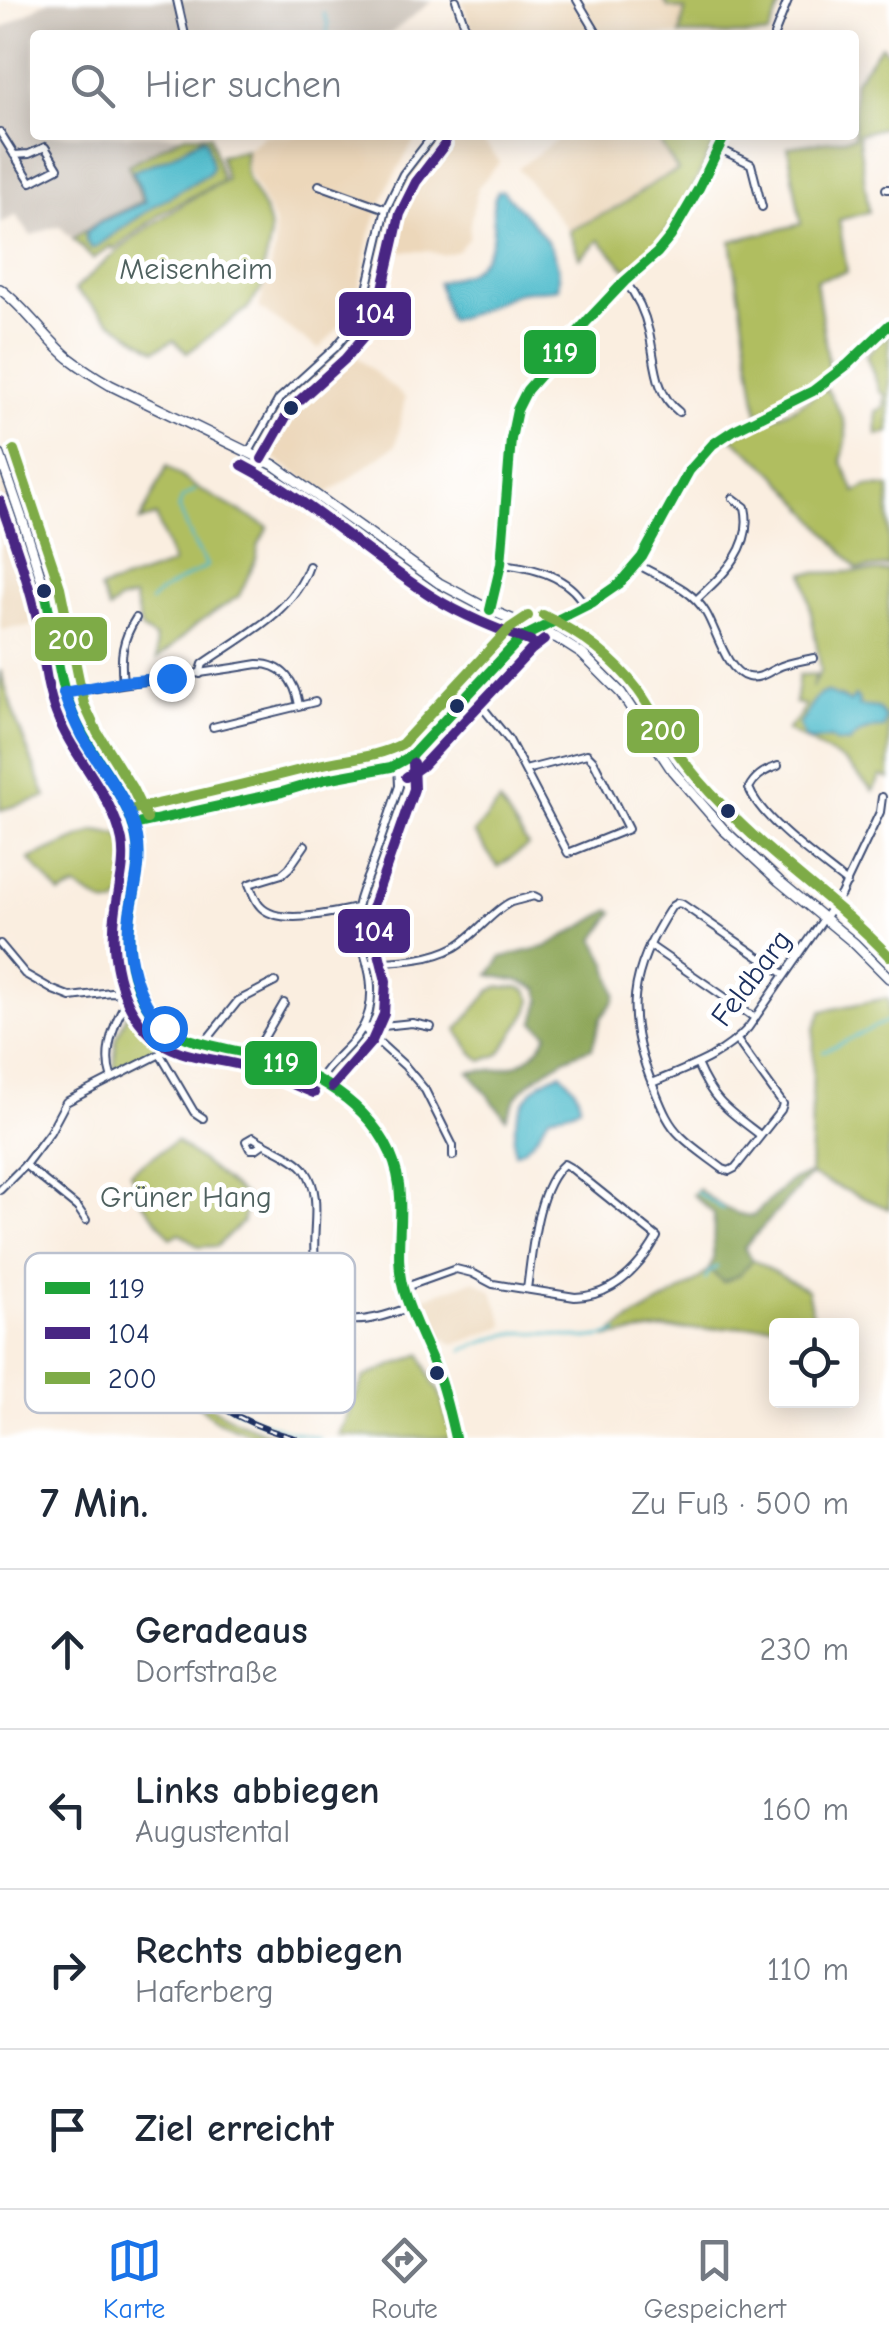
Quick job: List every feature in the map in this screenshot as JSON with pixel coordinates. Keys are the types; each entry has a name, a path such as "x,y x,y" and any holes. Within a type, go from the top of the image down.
{"street":[{"path":"177,0 184,30"},
{"path":"456,0 466,30"},
{"path":"578,0 595,30"},
{"path":"776,30 788,0"},
{"path":"0,132 14,155 31,182 58,168 45,147 30,154 14,155"},
{"path":"249,452 279,399 336,348 355,324 386,209 403,174 429,140"},
{"path":"490,610 501,564 517,410 531,384 671,236 722,140"},
{"path":"718,148 750,164 762,207"},
{"path":"319,184 386,209"},
{"path":"625,282 646,320 667,404 678,412"},
{"path":"0,289 69,358 92,374 287,473 438,583 556,637 582,654 634,710 672,770 703,808 889,978"},
{"path":"134,825 398,764 521,638 585,608 613,590 638,564 696,462 709,447 816,389 846,368 889,326"},
{"path":"0,455 50,607 64,693 83,738 116,788 134,825 138,859 128,934 134,992 164,1028 176,1035 255,1053 320,1079 356,1104 386,1144 395,1165 401,1208 398,1255 403,1288 438,1374 455,1438"},
{"path":"697,599 723,575 740,551 748,519 745,507 734,498"},
{"path":"501,564 551,576 576,593 585,608"},
{"path":"638,564 697,599 732,667 740,674 760,678 781,666 814,658"},
{"path":"200,674 203,664 282,610 309,566"},
{"path":"123,682 123,642 136,618"},
{"path":"64,693 270,664 287,676 300,705"},
{"path":"471,693 509,740 568,853 628,829 587,754 525,770"},
{"path":"213,727 316,702"},
{"path":"320,1079 352,1044 369,1010 369,963 357,908 399,786 398,764"},
{"path":"778,766 765,770 752,782 752,797 788,836 847,882"},
{"name":"Feldbarg","path":"652,1083 715,1055 737,1040 755,1018 847,882 880,812 882,797"},
{"path":"305,845 282,874 249,884 259,906 275,914 308,917 357,908"},
{"path":"369,963 440,954 473,934 509,903 538,898"},
{"path":"737,1040 783,1104 729,1172 680,1136 652,1083 638,1048 634,1012 638,979 648,945 677,902 784,974"},
{"path":"0,944 25,974 71,997 134,992"},
{"path":"648,945 755,1018"},
{"path":"204,1043 238,1001 276,982"},
{"path":"112,1076 108,1068 110,1038 134,992"},
{"path":"255,1053 284,1003"},
{"path":"362,1028 431,1026"},
{"path":"362,1028 405,1066 425,1090 442,1120 453,1156"},
{"path":"0,1190 26,1165 66,1102 160,1054 176,1035"},
{"path":"160,1054 194,1112 203,1118"},
{"path":"696,1064 720,1104 760,1136"},
{"path":"262,1144 300,1164 312,1185 316,1220 314,1253"},
{"path":"403,1288 456,1269 493,1284 575,1298 587,1297 620,1284 657,1237 564,1164 552,1179 540,1212 527,1289"},
{"path":"26,1165 78,1208 86,1220"},
{"path":"355,1320 410,1307"}],"shaded area":[{"path":"49,0 433,0 395,30 30,30 30,140 176,140 129,165 143,201 97,222 73,239 60,227 31,236 16,215 0,224 0,30"},
{"path":"462,0 664,0 668,7 685,10 681,30 471,30"},
{"path":"259,140 415,140 389,185 370,233 358,293 342,324 319,349 259,308 275,250 274,222 248,171 246,150"},
{"path":"435,140 482,140 500,162 478,187 469,237 458,251 442,255 428,251 382,251 399,191"},
{"path":"556,140 658,140 678,171 569,231 518,168"},
{"path":"344,346 405,398 396,445 327,494 265,452 262,439 286,400"},
{"path":"0,476 44,612 47,624 0,630"},
{"path":"474,1280 492,1290 505,1326 462,1342 452,1344 444,1338 440,1342 423,1298"}],"green space":[{"path":"664,0 783,0 770,30 681,30 685,10 668,7"},
{"path":"881,45 889,55 889,126 859,134 859,75"},
{"path":"176,140 198,140 134,171 147,202 98,223 86,233 94,248 209,173 201,140 211,140 222,180 163,212 114,249 111,246 93,259 73,239 97,222 143,201 128,165"},
{"path":"658,140 716,140 683,206 653,249 627,270 599,240 580,258 569,231 678,171"},
{"path":"859,140 869,212 839,220 847,272 816,280 830,374 758,414 731,241 801,224 788,147"},
{"name":"Meisenheim","path":"246,150 248,178 270,232 259,279 263,287 247,309 187,353 174,340 155,350 110,321 75,290 146,229 226,180 220,155"},
{"path":"889,332 889,432 877,435 876,411 884,408 885,395 880,392 866,355"},
{"path":"826,388 844,422 846,439 841,460 855,492 867,486 889,487 889,566 857,569 771,470 731,437 794,408"},
{"path":"167,466 194,486 268,527 239,596 197,624 157,660 155,638 141,629 134,597 119,601 109,610 100,589 173,564 156,516 140,521"},
{"path":"889,571 889,779 881,776 873,791 845,762 787,730 805,705 795,703 799,675 816,674 812,688 821,670 804,573","holes":["839,696 858,706 869,728 849,743 817,739 799,724"]},
{"path":"0,670 46,797 0,810"},
{"path":"500,802 528,846 498,867 474,833"},
{"path":"95,831 118,834 132,860 129,890 115,905 105,904 75,887 60,894 29,859"},
{"path":"611,910 614,912 595,940 616,994 601,1018 592,1048 537,1077 520,1093 506,1118 469,1072 505,1068 524,1061 548,1034 534,1022 541,1000 538,989 489,975 502,957 545,947"},
{"path":"519,987 532,1000 500,1054 482,1061 457,1030 491,990"},
{"path":"887,998 889,1209 810,1175 814,1029 822,1011"},
{"path":"134,999 150,1022 166,1035 167,1042 114,1074 116,1039"},
{"name":"Grüner Hang","path":"176,1141 247,1198 243,1222 217,1246 199,1247 180,1233 171,1238 142,1202 130,1172"},
{"path":"810,1175 744,1248 753,1260 739,1275 723,1282 709,1270 713,1260 714,1214 693,1195 698,1189 730,1211 753,1216 790,1181"},
{"path":"753,1260 807,1290 813,1318 769,1318 769,1324 665,1329 608,1337 709,1270 723,1282 739,1275"},
{"path":"421,1354 440,1393 452,1438 339,1435 348,1413 355,1413 355,1398 364,1377"},
{"path":"207,1413 223,1413 281,1438 259,1438"}],"water":[{"path":"198,140 206,140 212,167 209,173 91,248 86,233 98,223 146,202 133,171"},
{"path":"498,191 503,191 543,235 556,260 558,288 517,293 449,320 438,283 469,272 486,254 493,237 493,205"},
{"path":"826,692 850,702 855,696 858,706 878,708 886,718 884,728 864,731 849,743 831,738 811,741 804,737 799,724 817,698"},
{"path":"561,1073 574,1088 580,1105 549,1116 531,1143 515,1153 515,1128 523,1104 539,1085"}],"waterway":[{"path":"324,14 327,30"},
{"path":"150,602 169,586 207,566 179,508 182,498 195,490"},
{"path":"823,1052 889,1020"},
{"path":"696,1192 723,1209"},
{"path":"705,1280 717,1267"},
{"path":"463,1350 516,1333 593,1338 618,1332"},
{"path":"244,1413 285,1430 319,1438"}],"railway":[{"path":"232,1413 295,1438"}],"transit line":[{"name":"119","path":"490,610 501,564 517,410 527,390 588,320 671,236 723,140"},
{"name":"104","path":"262,459 291,408 345,359 368,332 381,297 400,214 416,182 445,144"},
{"name":"119","path":"133,825 391,767 411,756 521,638 593,602 619,584 642,557 689,471 713,444 813,391 889,325"},
{"name":"200","path":"14,450 60,587 84,704 147,819"},
{"name":"104","path":"242,465 292,495 433,597 531,642"},
{"name":"104","path":"0,501 30,593 56,713 110,807 122,841 114,942 119,976 131,1008 151,1035 173,1049 251,1068 314,1093"},
{"name":"119","path":"44,589 73,715 124,803 138,843 129,946 133,974 143,1000 177,1034 265,1057 325,1084 362,1113 377,1131 397,1173 403,1288 440,1380 455,1438"},
{"name":"200","path":"543,615 583,638 618,667 709,792 889,956"},
{"name":"200","path":"130,810 392,749 402,744 510,628 528,616"},
{"name":"104","path":"406,777 422,766 544,640"},
{"name":"104","path":"332,1087 372,1041 384,1014 386,981 372,908 414,789 413,763"}],"route":[{"path":"164,1028 150,1013 138,990 130,950 128,934 138,859 134,825 116,788 83,738 64,693 171,678"}]}
